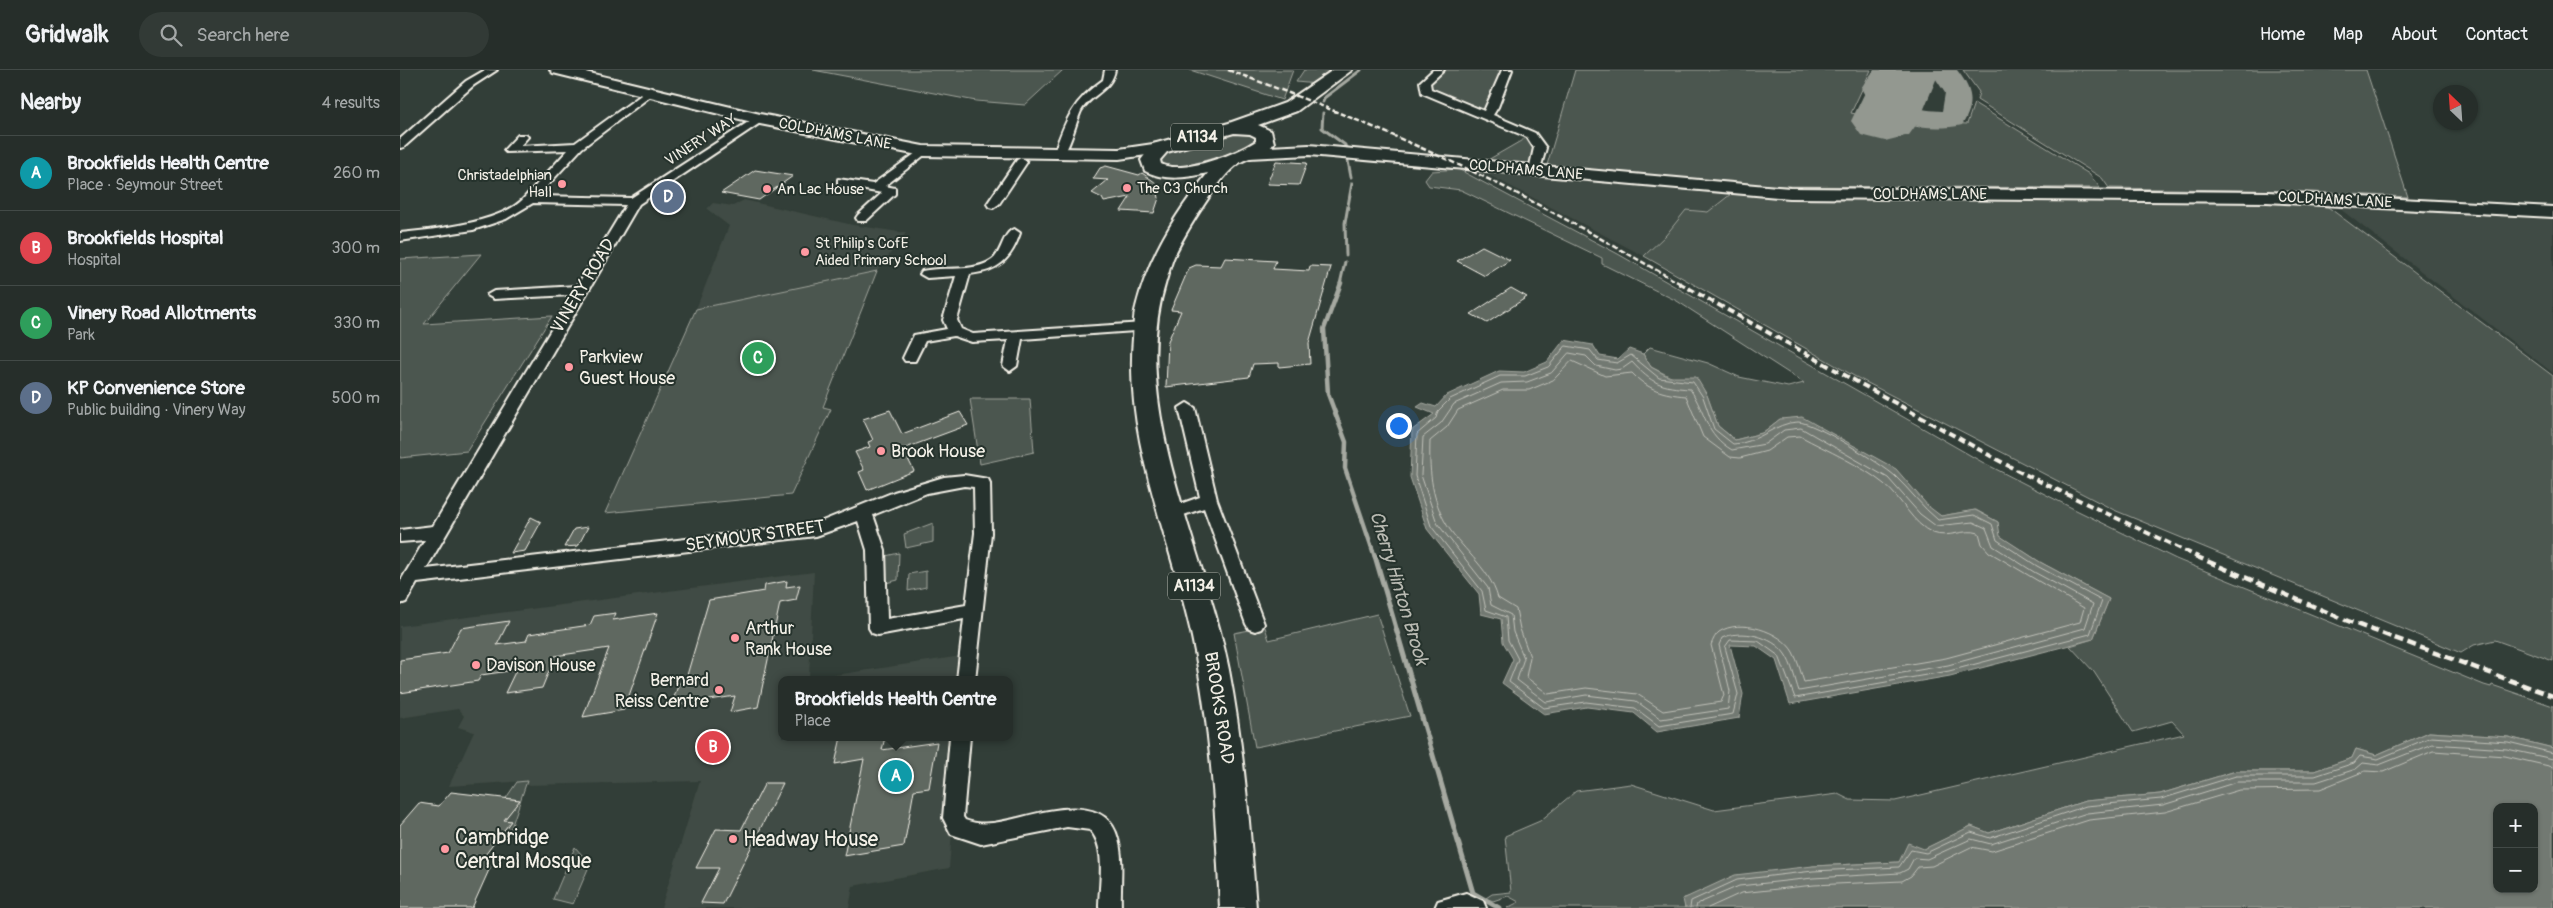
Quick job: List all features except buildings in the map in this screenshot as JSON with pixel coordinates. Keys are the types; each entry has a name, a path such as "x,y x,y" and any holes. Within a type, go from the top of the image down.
{"main road":[{"name":"A1134","path":"1159,170 1188,171 1259,148 1265,143 1265,136 1291,107 1344,70"},
{"name":"A1134","path":"1186,216 1182,188 1159,170 1150,160 1160,148 1233,128 1291,107"},
{"name":"A1134","path":"1233,128 1255,129 1265,136"},
{"name":"BROOKS ROAD","path":"1238,908 1227,754 1218,693 1207,634 1156,456 1146,413 1142,383 1144,327 1149,299 1158,270 1186,216 1216,174 1242,155"}],"street":[{"path":"400,145 470,83 492,70"},
{"name":"COLDHAMS LANE","path":"558,70 760,119 923,151 1017,158 1038,153 1119,154 1160,148"},
{"path":"1439,70 1424,82 1426,91 1516,127 1534,138 1540,148 1535,170"},
{"path":"1486,116 1493,107 1507,70"},
{"path":"1060,153 1073,112 1109,76"},
{"path":"400,237 434,234 478,225 513,212 531,198 556,167 578,146 648,93"},
{"name":"VINERY WAY","path":"634,202 760,119"},
{"name":"COLDHAMS LANE","path":"1265,136 1309,150"},
{"path":"522,138 510,150 578,146"},
{"name":"COLDHAMS LANE","path":"1242,155 1309,150 1790,193 2267,196 2553,212"},
{"path":"875,188 923,151"},
{"name":"COLDHAMS LANE","path":"1119,154 1159,170"},
{"path":"993,204 1017,158"},
{"path":"842,182 892,191 862,218"},
{"path":"531,198 634,202"},
{"name":"VINERY ROAD","path":"400,597 634,202"},
{"path":"927,274 985,268 1007,254 1014,233"},
{"path":"955,332 950,320 964,271"},
{"path":"494,295 581,290"},
{"path":"910,358 919,338 955,332 972,338 1144,327"},
{"path":"1010,366 1016,335"},
{"path":"1187,408 1210,500 1255,624"},
{"name":"SEYMOUR STREET","path":"412,577 803,532 829,526 949,480 969,478 982,483 984,494 983,533 966,676"},
{"path":"1172,513 1210,500"},
{"path":"864,513 876,550 878,628 974,610"},
{"path":"400,536 439,532"},
{"path":"960,741 954,818 958,827 983,834 1067,818 1095,822 1104,829 1108,840 1110,908"},
{"path":"1446,908 1466,904 1475,908"}],"shaded area":[{"path":"813,70 1063,70 1025,105 976,101"},
{"path":"1190,70 1293,70 1282,100"},
{"path":"1304,70 1335,70 1317,84 1296,82"},
{"path":"1443,70 1504,70 1486,109 1479,110 1431,92 1427,83"},
{"path":"1575,70 1871,70 1851,113 1920,127 1922,122 1967,124 1974,103 2089,174 2100,188 1763,186 1547,165"},
{"path":"1963,70 2366,70 2408,197 2294,191 2109,188 2102,178 1977,100 1979,92"},
{"path":"1236,132 1253,136 1255,138 1254,144 1246,149 1185,166 1165,166 1159,160 1167,152"},
{"path":"1529,138 1535,145 1534,161 1527,164 1486,161"},
{"path":"1462,166 1514,173 1731,194 1708,212 1686,210 1666,235 1644,256 1491,176"},
{"path":"1458,169 1618,254 1982,462 2074,509 2176,559 2484,685 2491,687 2492,685 2553,706 2553,748 2508,737 2429,732 2376,755 2356,749 2352,758 2314,771 2236,771 2160,794 2085,801 1989,833 1971,826 1899,862 1813,866 1684,898 1685,908 1507,908 1519,902 1508,896 1493,901 1486,898 1492,894 1511,892 1505,836 1540,821 1576,791 1631,784 1714,810 1838,794 1850,800 1895,801 2184,734 2172,721 2133,732 2094,672 2070,646 2093,639 2109,599 2040,562 1999,536 1998,522 1976,510 1941,516 1780,419 1762,433 1735,440 1718,426 1707,395 1651,367 1643,354 1650,347 1708,363 1739,377 1788,387 1804,383 1677,301 1602,264 1602,258 1461,190 1429,186 1425,180 1432,171"},
{"path":"1731,194 1820,198 2282,202 2328,207 2553,376 2553,661 2495,640 2474,645 2461,653 2114,510 1854,376 1644,256 1666,235 1686,210 1708,212"},
{"name":"St Philip's CofE Aided Primary School","path":"744,200 853,225 906,233 877,271 696,309 729,226 707,209 713,203 733,206"},
{"path":"2335,205 2553,215 2553,373"},
{"path":"481,254 424,324 552,316 467,451 400,458 400,259"},
{"path":"877,271 823,407 831,409 791,495 605,513 696,309"},
{"path":"970,399 1030,399 1034,452 980,464"},
{"path":"933,523 933,542 906,548 904,534"},
{"path":"899,553 898,580 882,584 881,557"},
{"path":"926,571 926,587 908,591 909,574"},
{"path":"814,572 809,676 778,676 778,741 960,741 949,868 853,886 849,908 661,908 700,781 526,785 526,781 449,786 474,732 458,727 464,716 458,709 400,718 400,626"},
{"path":"1377,614 1410,716 1255,747 1234,633 1265,627 1269,640"},
{"path":"968,655 966,676 829,676"},
{"path":"527,781 509,834 502,833 511,821 504,820 519,800 506,798 517,782"},
{"path":"575,847 590,864 573,904 553,899"}],"water":[{"path":"1564,340 1593,345 1600,356 1618,359 1629,349 1643,354 1651,367 1669,377 1696,377 1707,395 1718,426 1735,440 1762,433 1780,419 1802,417 1896,469 1928,506 1941,516 1975,510 1998,522 2000,536 2040,562 2109,599 2093,639 1950,676 1790,704 1776,660 1756,646 1730,645 1743,694 1739,718 1657,732 1634,713 1587,707 1544,714 1502,683 1513,659 1503,642 1501,619 1481,614 1479,594 1427,529 1410,477 1412,430 1434,414 1417,407 1423,403 1436,407 1447,395 1499,371 1524,372 1547,362"},
{"path":"2429,732 2508,737 2553,748 2553,908 1685,908 1683,899 1735,875 1813,866 1899,862 1908,843 1924,849 1971,826 1989,833 2085,801 2160,794 2236,771 2314,771 2352,758 2356,749 2376,755"}],"waterway":[{"name":"Cherry Hinton Brook","path":"1323,102 1324,98 1361,70"},
{"name":"Cherry Hinton Brook","path":"1323,113 1322,128 1345,145 1351,177"},
{"name":"Cherry Hinton Brook","path":"1346,255 1345,223 1352,183"},
{"name":"Cherry Hinton Brook","path":"1340,284 1345,262"},
{"name":"Cherry Hinton Brook","path":"1341,283 1324,329 1328,394 1346,442 1345,468 1375,557"},
{"name":"Cherry Hinton Brook","path":"1375,556 1473,893 1499,908"}],"taxiway":[{"path":"1897,70 1880,78 1874,88 1879,97 1895,110 1905,114 1948,120 1952,119 1959,98 1956,88 1943,70"}],"runway":[{"path":"1885,121 1908,70"}],"railway":[{"path":"1228,70 1357,121 1453,162 1559,216 1681,284"},
{"path":"1679,283 2016,470 2198,557"},
{"path":"2195,556 2348,621 2553,696"}],"place":[{"name":"Christadelphian Hall","path":"562,184"},
{"name":"The C3 Church","path":"1127,188"},
{"name":"An Lac House","path":"767,189"},
{"name":"KP Convenience Store","path":"668,197"},
{"name":"St Philip's CofE Aided Primary School","path":"805,252"},
{"name":"Vinery Road Allotments","path":"758,358"},
{"name":"Parkview Guest House","path":"569,367"},
{"name":"Brook House","path":"881,451"},
{"name":"Arthur Rank House","path":"735,638"},
{"name":"Davison House","path":"476,665"},
{"name":"Bernard Reiss Centre","path":"719,690"},
{"name":"Brookfields Hospital","path":"713,747"},
{"name":"Brookfields Health Centre","path":"896,776"},
{"name":"Headway House","path":"733,839"},
{"name":"Cambridge Central Mosque","path":"445,849"}]}
